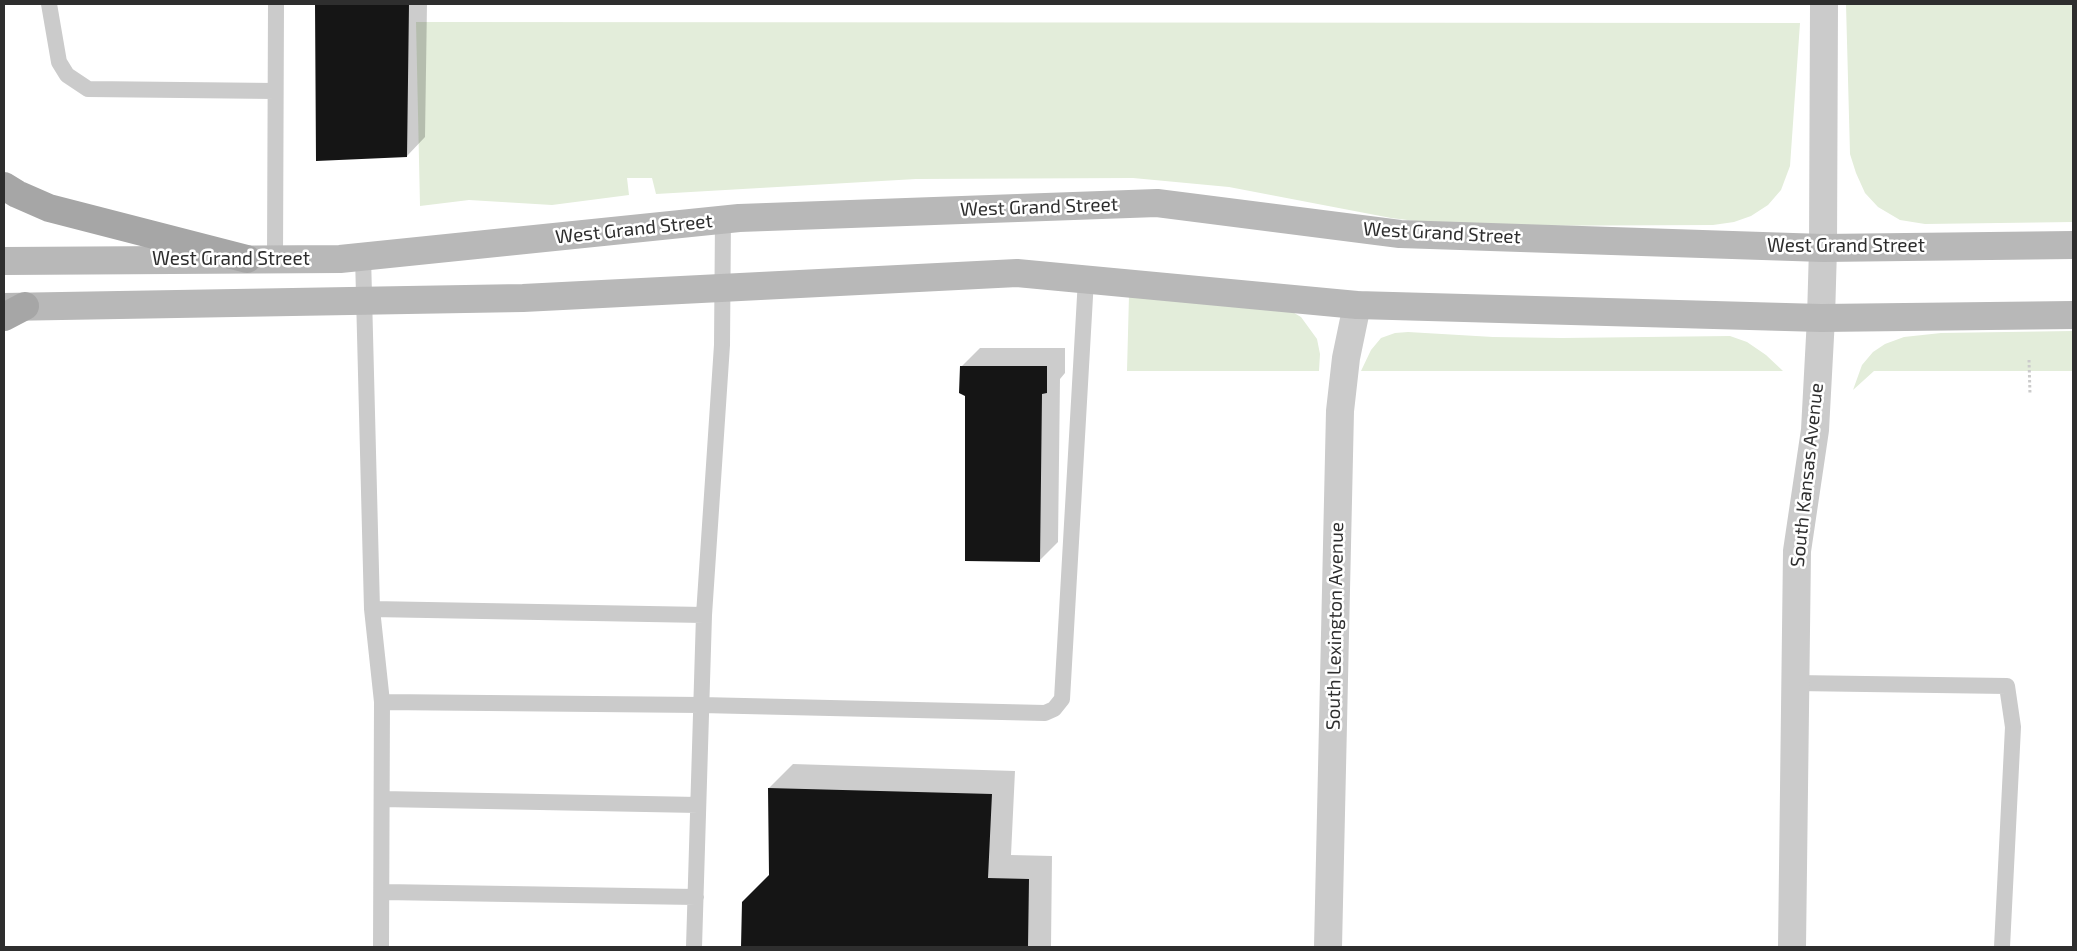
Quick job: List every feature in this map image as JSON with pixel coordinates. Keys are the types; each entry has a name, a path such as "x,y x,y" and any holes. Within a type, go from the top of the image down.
{"main road":[{"path":"4,186 49,208 246,259"},
{"name":"West Grand Street","path":"4,261 340,259 723,220 1157,202 1400,234 1823,248 2073,245"},
{"path":"11,310 523,298 1017,273 1357,305 1821,318 2073,315"}],"street":[{"name":"South Kansas Avenue","path":"1792,947 1797,551 1815,430 1821,318 1824,4"},
{"name":"South Lexington Avenue","path":"1328,947 1340,411 1346,358 1357,305"}],"lane":[{"path":"49,4 59,62 67,75 88,89 275,91"},
{"path":"275,259 276,4"},
{"path":"694,947 704,615 722,345 723,220"},
{"path":"363,256 372,608 382,702 383,892 381,947"},
{"path":"382,702 702,705 1044,713 1054,709 1062,699 1086,279"},
{"path":"372,608 704,615"},
{"path":"1795,683 2007,686 2014,727 2002,947"},
{"path":"382,799 698,805"},
{"path":"383,892 696,897"}],"path":[{"path":"2029,360 2030,394"}],"green space":[{"path":"1846,4 2073,4 2073,222 1925,224 1900,220 1878,207 1865,193 1850,154"},
{"path":"416,22 1800,23 1790,166 1781,190 1768,205 1751,216 1734,222 1713,225 1485,226 1440,224 1391,218 1229,187 1133,178 916,179 656,194 652,178 627,178 629,195 552,205 469,200 420,206"},
{"path":"1129,295 1289,310 1301,317 1317,339 1320,354 1319,371 1127,371"},
{"path":"2073,331 2073,371 1874,371 1853,390 1862,365 1873,352 1885,344 1904,337 1941,333"},
{"path":"1408,332 1493,337 1562,338 1730,336 1747,342 1766,355 1783,371 1361,371 1371,350 1381,338 1395,333"}],"building":[{"path":"315,4 409,4 407,157 316,161"},
{"path":"960,366 1047,366 1047,393 1042,394 1040,562 965,561 965,396 959,393"},
{"path":"768,788 992,794 988,878 1029,879 1028,947 741,947 742,902 769,875"}]}
